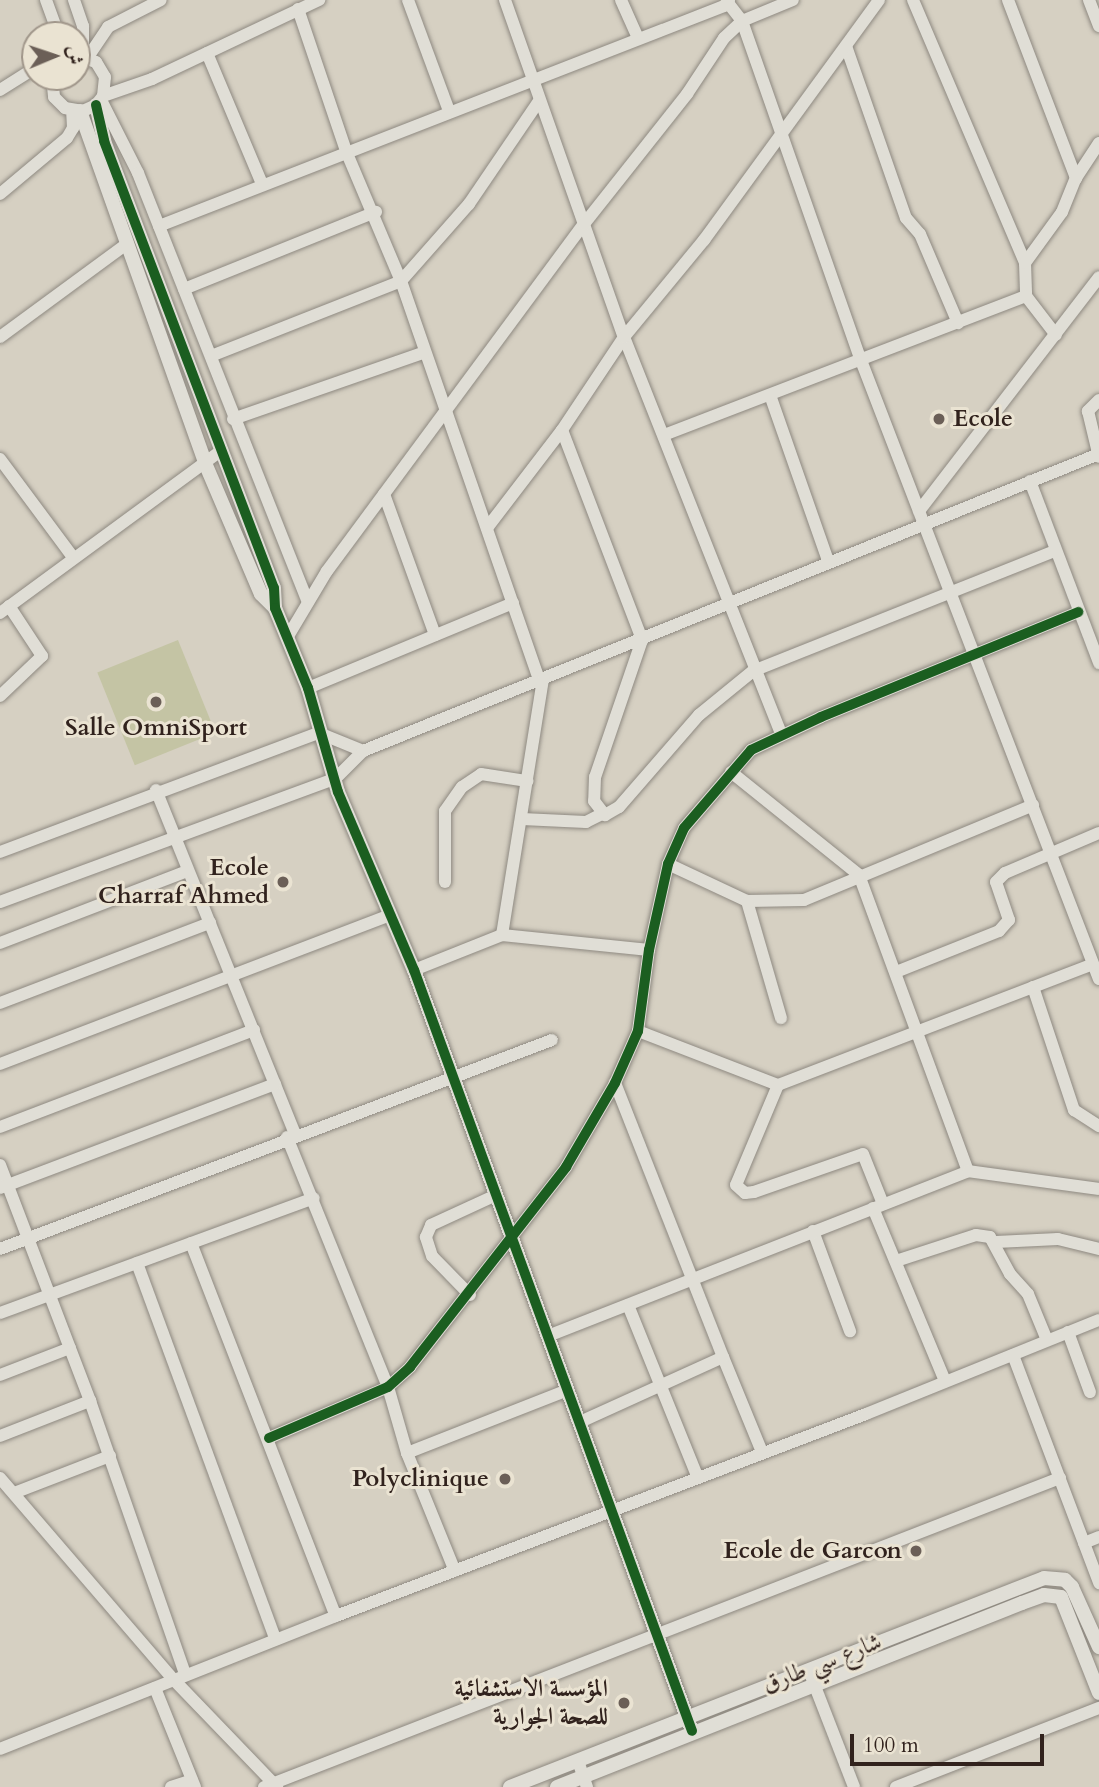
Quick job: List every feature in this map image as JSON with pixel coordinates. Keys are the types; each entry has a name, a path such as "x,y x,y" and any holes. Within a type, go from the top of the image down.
{"street":[{"path":"46,0 54,21"},
{"path":"74,0 81,21"},
{"path":"91,45 119,20 161,0"},
{"path":"76,111 152,79 319,0"},
{"path":"408,0 449,111"},
{"path":"505,0 531,80 624,337 731,603 753,671 781,734"},
{"path":"621,0 638,38"},
{"path":"286,638 384,494 584,225 687,94 724,38 742,21 793,0"},
{"path":"488,528 562,430 624,337 782,134 879,0"},
{"path":"913,0 1025,263 1026,296 1056,335"},
{"path":"1008,0 1076,178"},
{"path":"1089,0 1099,26"},
{"path":"159,226 729,1 742,21 862,363 949,593 1052,850 1099,979"},
{"path":"298,9 346,151 376,212 541,678 522,819 502,935"},
{"path":"846,46 906,218 920,234 958,323"},
{"path":"207,53 262,184"},
{"path":"91,61 102,69 100,100 104,141 219,452 274,588 275,608 308,688 319,733 335,779 414,970 450,1077 613,1511 692,1731"},
{"path":"0,90 21,77"},
{"path":"53,91 54,96 76,111 205,463 261,594 275,608"},
{"path":"100,100 159,226 233,419 308,602"},
{"path":"211,356 401,281 469,204 539,102"},
{"path":"0,194 67,138 74,128 76,111"},
{"path":"1025,263 1062,212 1076,178 1099,143"},
{"path":"184,289 376,212"},
{"path":"0,337 124,246"},
{"path":"922,517 1099,277"},
{"path":"664,435 862,363 1026,296"},
{"path":"233,419 425,352"},
{"path":"176,380 192,373"},
{"path":"770,395 828,561"},
{"path":"0,902 173,835 335,779 363,751 731,603 922,517 1099,455 1088,411 1099,400"},
{"path":"562,430 642,640 595,777 594,801 602,814"},
{"path":"0,696 42,656 5,610 72,556 219,452"},
{"path":"0,459 72,556"},
{"path":"1030,481 1054,551 1098,656"},
{"path":"384,494 435,635"},
{"path":"522,819 586,822 602,814 610,814 699,715 753,671 1054,551"},
{"path":"308,688 513,603"},
{"path":"269,1438 388,1387 470,1295 566,1167 615,1083 638,1031 649,950 668,864 684,828 751,750 781,734 1078,612"},
{"path":"0,852 156,790 319,733 363,751"},
{"path":"731,772 859,875 968,1171"},
{"path":"446,882 444,811 461,787 481,774 527,781"},
{"path":"156,790 275,1084 314,1198 388,1387 407,1454 455,1571"},
{"path":"668,864 747,901 804,900 1033,805"},
{"path":"896,972 999,931 1009,919 996,882 1052,850 1099,833"},
{"path":"0,943 188,871"},
{"path":"747,901 781,1018"},
{"path":"0,1064 391,915"},
{"path":"0,1003 210,923"},
{"path":"414,970 502,935 649,950"},
{"path":"638,1031 778,1085 1093,964"},
{"path":"1033,987 1074,1110 1099,1126"},
{"path":"0,1127 254,1030"},
{"path":"0,1248 291,1135 552,1040"},
{"path":"615,1083 761,1452"},
{"path":"4,1186 275,1084"},
{"path":"778,1085 736,1185 745,1193 754,1192 863,1154 896,1261 945,1381"},
{"path":"0,1165 4,1186 28,1238 110,1456 179,1677"},
{"path":"548,1336 968,1171 1099,1189"},
{"path":"470,1295 432,1256 426,1237 431,1225 495,1196"},
{"path":"0,1313 314,1198"},
{"path":"813,1231 850,1331"},
{"path":"896,1261 976,1235 996,1242 1058,1239 1099,1249"},
{"path":"996,1242 1010,1275 1028,1294 1047,1340"},
{"path":"191,1243 336,1616"},
{"path":"137,1263 275,1639"},
{"path":"628,1305 697,1476"},
{"path":"0,1749 275,1639 613,1511 1099,1320"},
{"path":"1068,1332 1090,1392"},
{"path":"0,1375 70,1348"},
{"path":"1013,1354 1099,1583"},
{"path":"580,1422 723,1357"},
{"path":"407,1454 568,1390"},
{"path":"0,1436 90,1401"},
{"path":"14,1493 110,1456"},
{"path":"0,1478 179,1677 271,1786 1060,1478"},
{"path":"1084,1543 1099,1538"},
{"name":"شارع سي طارق","path":"510,1787 1044,1578 1065,1580 1072,1587"},
{"path":"1099,1647 1072,1587 1061,1597 1099,1693"},
{"name":"شارع سي طارق","path":"557,1787 585,1782 692,1731 1022,1603 1044,1595 1061,1597"},
{"path":"809,1668 854,1787"},
{"path":"155,1688 193,1783 171,1787"},
{"path":"896,1787 1099,1708"},
{"path":"578,1761 585,1782"}],"green space":[{"name":"Salle OmniSport","path":"178,640 215,733 135,765 97,673"}],"cycle path":[{"path":"96,105 104,141 274,588 275,608 308,688 338,792 414,970 692,1731"},
{"path":"269,1438 388,1387 410,1367 566,1167 615,1083 638,1031 649,950 668,864 684,828 751,750 821,717 1078,612"}],"place":[{"name":"Ecole","path":"939,419"},
{"name":"Salle OmniSport","path":"156,702"},
{"name":"Ecole Charraf Ahmed","path":"283,882"},
{"name":"Polyclinique","path":"505,1479"},
{"name":"Ecole de Garcon","path":"916,1551"},
{"name":"المؤسسة الاستشفائية للصحة الجوارية","path":"624,1703"}]}
